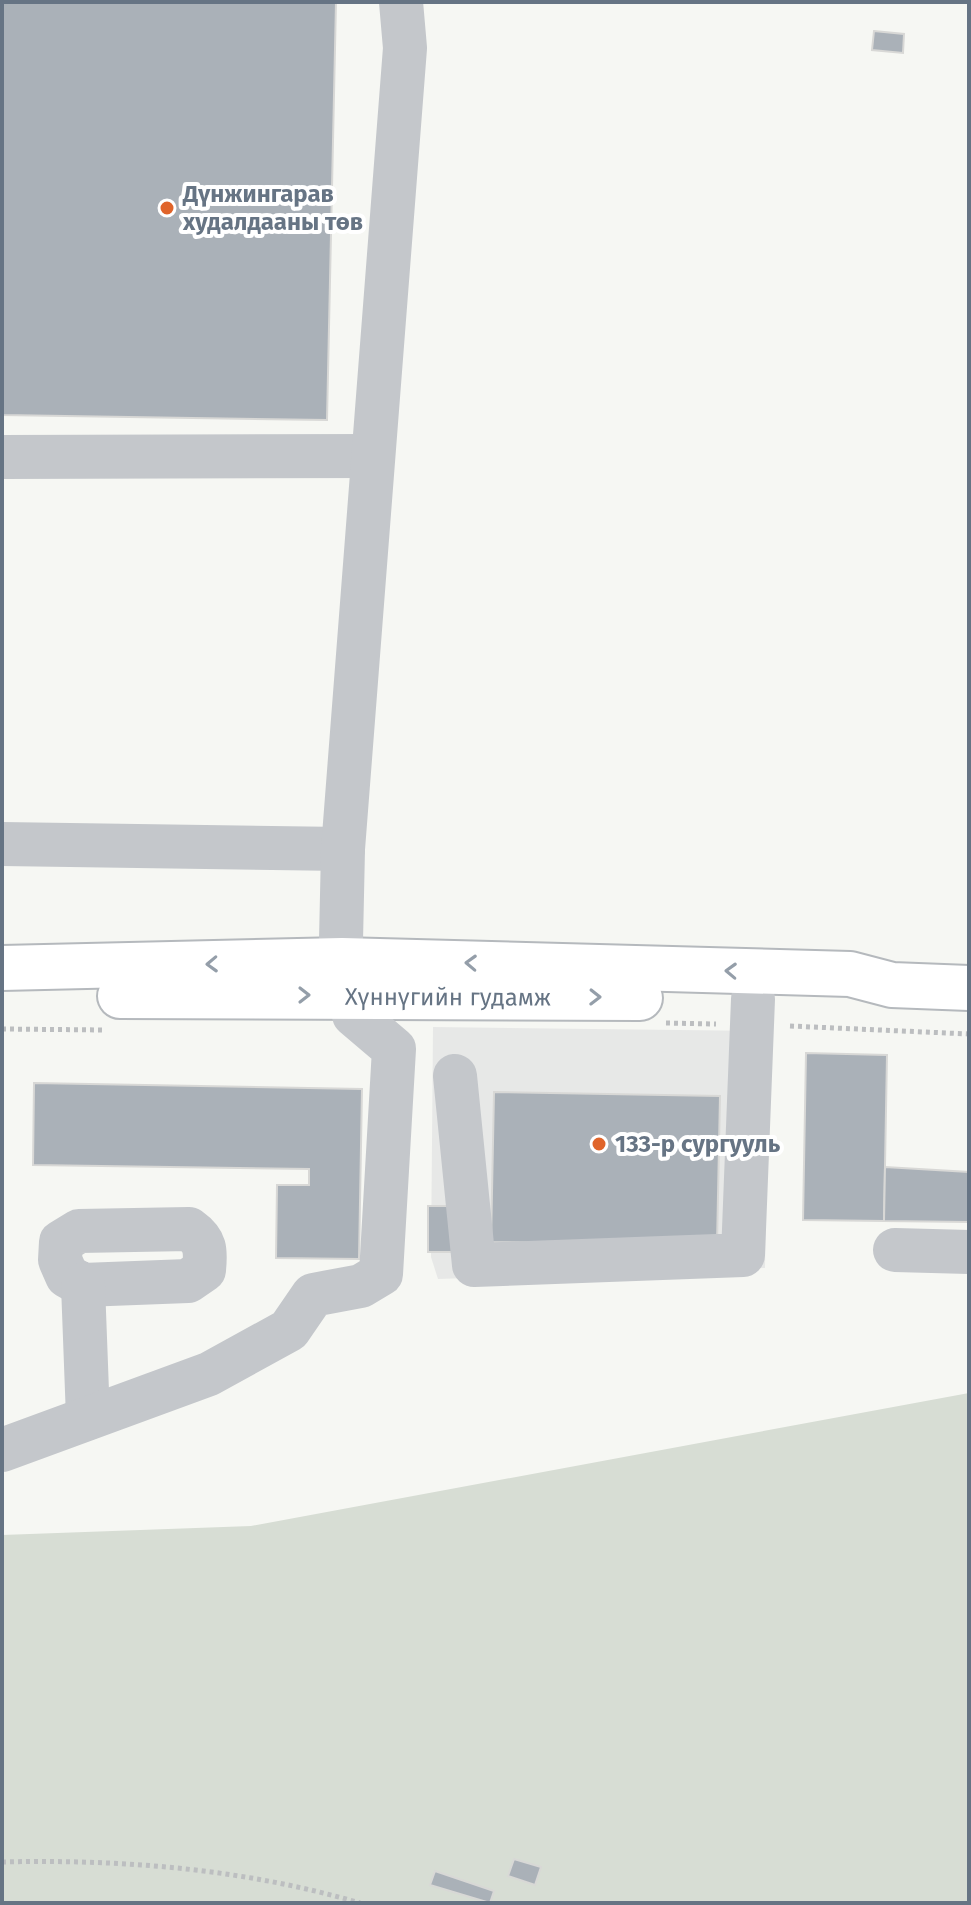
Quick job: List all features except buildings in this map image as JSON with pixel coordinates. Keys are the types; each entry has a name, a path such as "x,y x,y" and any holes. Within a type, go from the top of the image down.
{"main road":[{"name":"Хүннүгийн гудамж","path":"2,968 345,977 850,974 892,985 969,988"},
{"name":"Хүннүгийн гудамж","path":"2,997 345,977 753,1012 863,997 892,985"}],"street":[{"path":"2,1450 209,1374 289,1330 313,1295 361,1286 381,1274 394,1049 354,1015 345,977 343,849 405,48 401,2"},
{"path":"2,457 373,456"},
{"path":"2,844 343,849"},
{"path":"455,1076 474,1265 743,1255 753,1012"},
{"path":"895,1250 969,1252"},
{"path":"83,1285 88,1418"}],"path":[{"path":"657,1023 753,1012 969,1034"},
{"path":"2,1862 122,1863 234,1875 360,1903"}],"shaded area":[{"name":"133-р сургууль","path":"433,1027 768,1031 765,1268 438,1279 431,1257"},
{"path":"969,1393 969,1903 2,1903 2,1535 251,1526"}],"place":[{"name":"Дүнжингарав худалдааны төв","path":"167,208"},
{"name":"133-р сургууль","path":"599,1144"}]}
